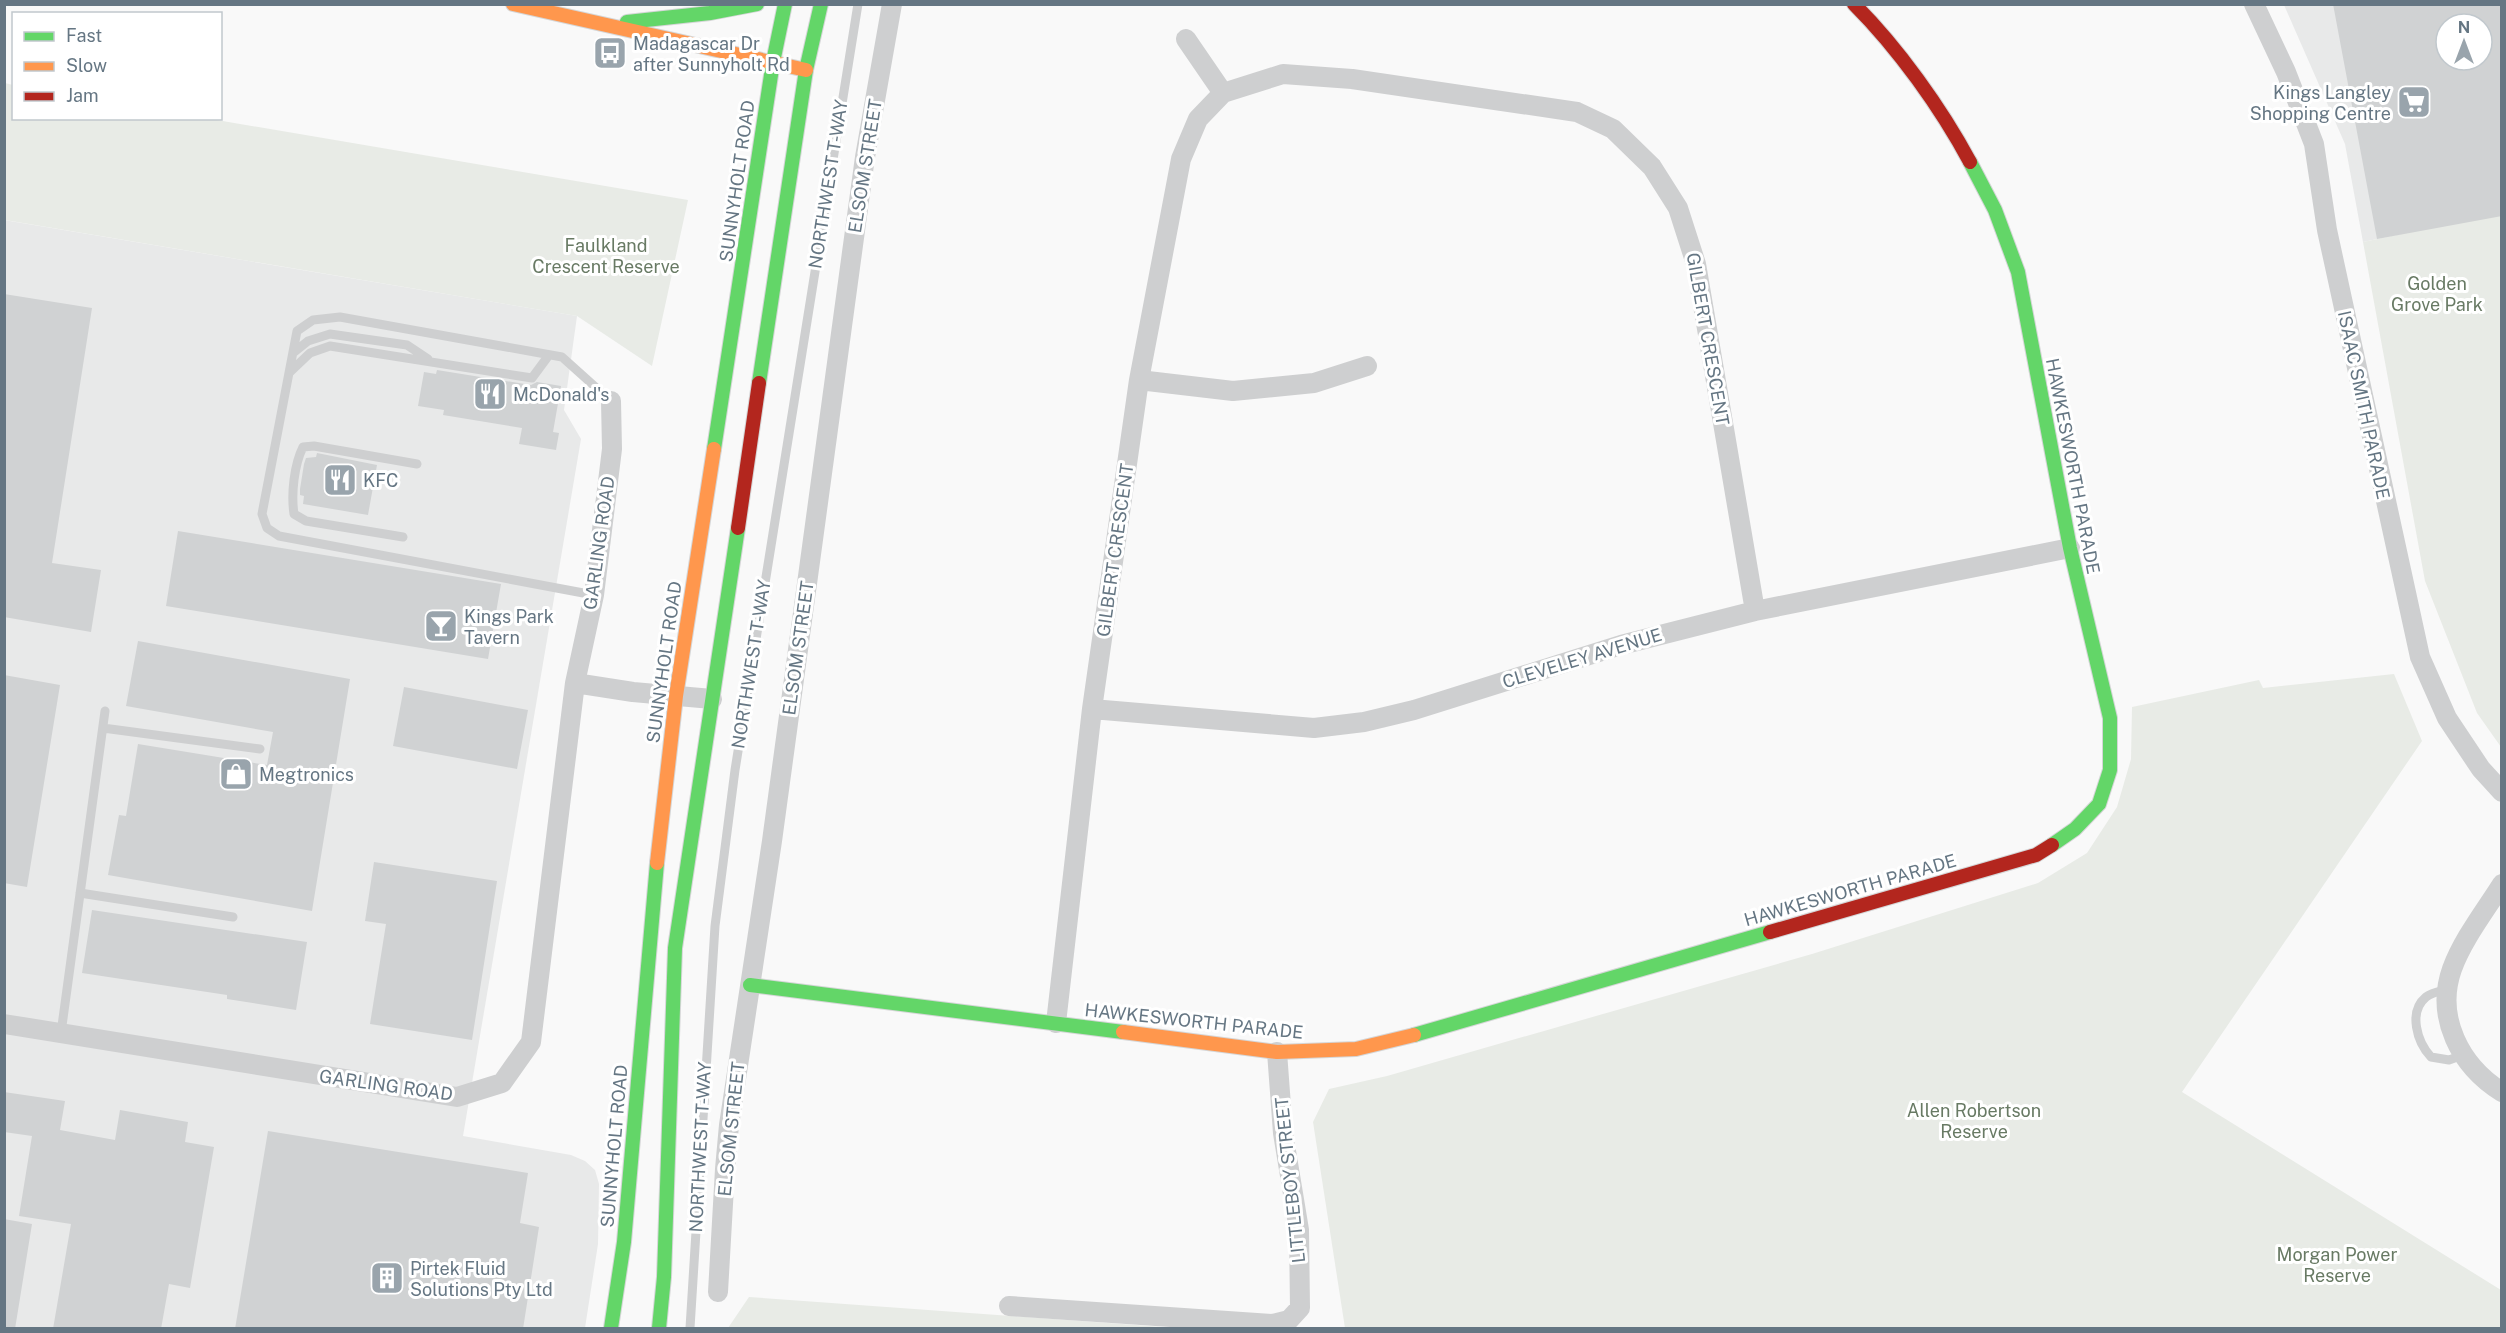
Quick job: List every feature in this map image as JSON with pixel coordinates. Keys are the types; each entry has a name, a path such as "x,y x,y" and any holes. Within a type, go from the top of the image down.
{"street":[{"path":"513,4 806,70"},
{"path":"602,24 710,13 757,4"},
{"name":"SUNNYHOLT ROAD","path":"611,1329 624,1242 651,922 676,696 773,62 785,4"},
{"path":"659,1329 664,1276 675,948 806,70 821,4"},
{"name":"ELSOM STREET","path":"718,1292 726,1158 865,157 892,4"},
{"name":"HAWKESWORTH PARADE","path":"750,986 1277,1052 1346,1050 1388,1044 2036,855 2075,829 2098,804 2110,770 2109,718 2070,549 2018,272 1995,210 1950,125 1874,24 1854,4"},
{"name":"ISAAC SMITH PARADE","path":"2254,4 2286,72 2314,144 2327,231 2420,657 2447,718 2481,769 2502,792"},
{"path":"1186,39 1223,93"},
{"name":"GILBERT CRESCENT","path":"1056,1023 1092,709 1139,380 1181,159 1198,119 1223,93 1283,74 1352,79 1577,111 1612,129 1652,167 1678,208 1696,264 1755,611"},
{"path":"1139,380 1233,391 1314,383 1367,366"},
{"name":"GARLING ROAD","path":"4,1024 457,1097 502,1083 531,1042 575,683 594,595 612,449 610,401"},
{"name":"CLEVELEY AVENUE","path":"1092,709 1314,728 1364,722 1414,710 1621,645 1755,611 2070,549"},
{"path":"575,683 633,692 712,699"},
{"path":"2502,884 2457,957 2449,989 2449,1026 2455,1042 2482,1079 2502,1092"},
{"name":"LITTLEBOY STREET","path":"1009,1306 1273,1324 1289,1320 1300,1308 1299,1230 1283,1133 1277,1052"}],"lane":[{"name":"NORTHWEST T-WAY","path":"690,1329 715,926 735,770 858,4"},
{"path":"594,595 279,536 267,528 262,514 297,331 304,324 313,320 340,317 562,357 610,401"},
{"path":"293,353 308,341 330,334 407,345 431,362"},
{"path":"290,372 310,353 330,346 532,378 549,355"},
{"path":"403,537 306,521 294,514 292,501 299,454 303,447 314,446 417,464"},
{"path":"61,1033 105,711"},
{"path":"103,728 260,749"},
{"path":"80,893 233,917"},
{"path":"2449,989 2430,994 2420,1004 2416,1021 2418,1032 2421,1042 2432,1057 2449,1060 2463,1055"}],"shaded area":[{"name":"Kings Langley Shopping Centre","path":"2284,5 2501,5 2501,213 2363,242 2345,144"},
{"path":"4,220 577,316 564,410 581,439 463,1136 571,1155 585,1161 595,1170 599,1184 598,1244 585,1328 5,1328"}],"green space":[{"name":"Faulkland Crescent Reserve","path":"5,83 12,85 12,120 217,120 688,200 652,366 577,316 5,220"},
{"name":"Golden Grove Park","path":"2501,213 2501,747 2477,713 2425,581 2363,242"},
{"name":"Allen Robertson Reserve","path":"2394,674 2422,741 2182,1092 2501,1290 2501,1328 1345,1328 1313,1122 1329,1089 1387,1076 1812,954 2038,883 2087,853 2117,807 2131,759 2132,707 2259,680 2263,688"},
{"path":"749,1297 1177,1328 728,1328"}],"building":[{"name":"Kings Langley Shopping Centre","path":"2333,4 2502,4 2502,216 2377,239"},
{"path":"4,294 92,308 52,563 101,570 91,632 4,617"},
{"name":"McDonald's","path":"437,370 531,385 537,382 561,386 553,432 559,433 556,450 519,444 522,428 443,415 444,410 418,406 424,372 436,374"},
{"name":"KFC","path":"317,453 377,465 368,515 303,504 304,496 300,495 300,489 304,464 306,458 316,457"},
{"path":"178,531 501,584 488,659 166,606"},
{"path":"138,641 350,679 312,911 108,875 119,815 126,816 138,744 267,765 273,732 126,706"},
{"path":"4,675 60,685 27,887 4,883"},
{"path":"404,687 528,710 517,769 393,746"},
{"path":"374,862 497,881 472,1040 370,1024 386,924 365,921"},
{"path":"92,910 307,942 296,1010 227,999 227,995 82,973"},
{"path":"4,1092 65,1101 60,1130 115,1140 120,1110 188,1122 185,1142 214,1147 190,1288 169,1284 161,1329 53,1329 71,1224 19,1216 32,1136 4,1132"},
{"name":"Pirtek Fluid Solutions Pty Ltd","path":"268,1131 528,1173 520,1223 539,1227 523,1329 235,1329"},
{"path":"4,1219 32,1224 15,1329 4,1328"}],"traffic: fast":[{"path":"627,22 710,13 757,4"},
{"path":"714,449 773,62 785,4"},
{"path":"759,383 806,70 821,4"},
{"path":"1970,162 1995,210 2018,272 2070,548 2110,718 2110,770 2099,804 2075,829 2052,845"},
{"path":"659,1328 664,1277 675,948 738,528"},
{"path":"611,1328 624,1242 657,863"},
{"path":"1414,1035 1770,932"},
{"path":"750,985 1123,1032"}],"traffic: slow":[{"path":"513,4 806,70"},
{"path":"657,863 676,696 714,449"},
{"path":"1123,1032 1277,1052 1356,1049 1414,1035"}],"traffic: jam":[{"path":"1854,4 1918,79 1970,162"},
{"path":"738,528 759,383"},
{"path":"1770,932 2036,855 2052,845"}],"place":[{"name":"Madagascar Dr after Sunnyholt Rd","path":"610,53"},
{"name":"Kings Langley Shopping Centre","path":"2414,102"},
{"name":"McDonald's","path":"490,394"},
{"name":"KFC","path":"340,480"},
{"name":"Kings Park Tavern","path":"441,626"},
{"name":"Megtronics","path":"236,774"},
{"name":"Pirtek Fluid Solutions Pty Ltd","path":"387,1278"}],"park label":[{"name":"Morgan Power Reserve","path":"2337,1264"}]}
